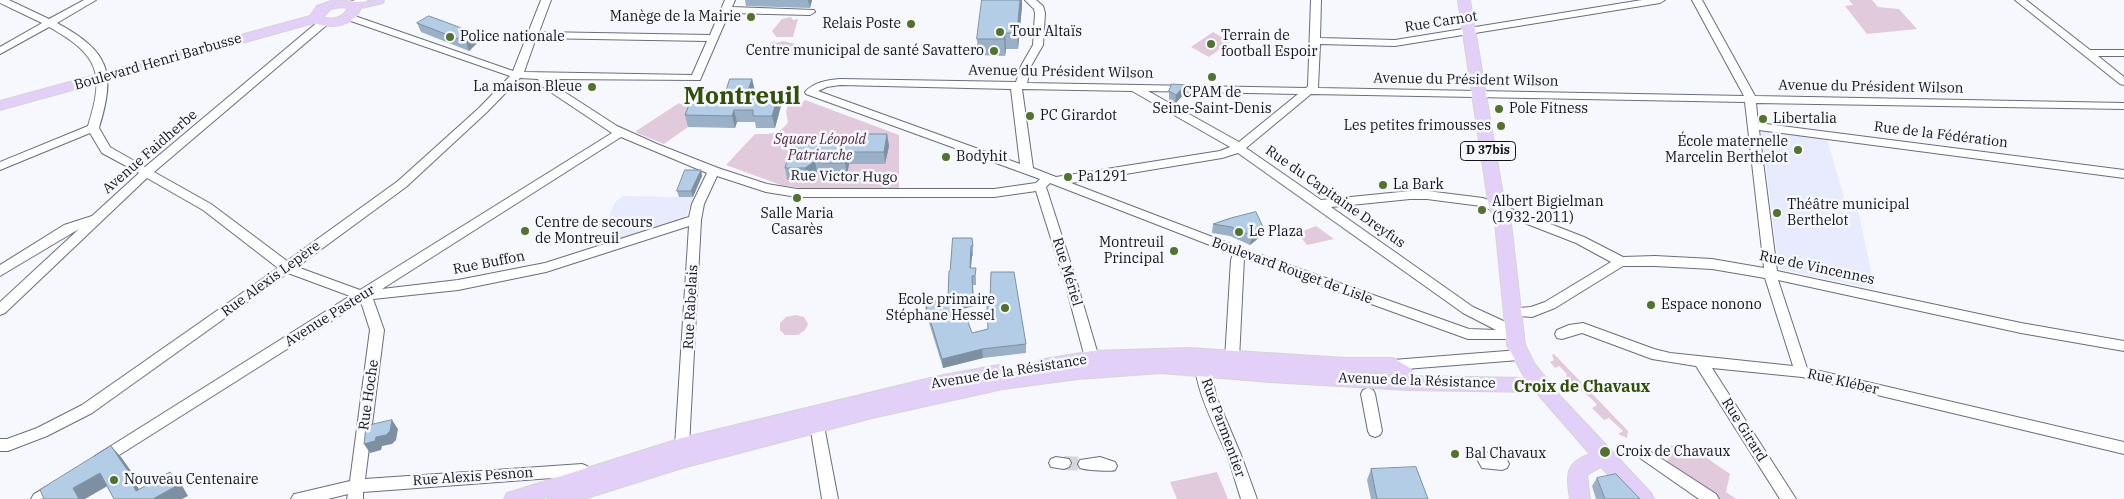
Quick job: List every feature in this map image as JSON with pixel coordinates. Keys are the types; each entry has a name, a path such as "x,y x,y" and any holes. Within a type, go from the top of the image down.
{"main road":[{"path":"355,7 339,2 320,3 318,12 320,20 336,22 355,7 378,0"},
{"name":"D 37bis","path":"1464,0 1497,207 1503,223 1514,335"},
{"name":"Boulevard Henri Barbusse","path":"0,106 320,20"},
{"path":"1514,335 1519,355 1542,385 1603,458 1639,495"},
{"name":"Avenue de la Résistance","path":"514,499 584,472 817,409 964,377 1092,358 1142,355 1203,363 1270,375 1408,383 1542,385"},
{"name":"Avenue de la Résistance","path":"558,499 682,460 872,411 993,384 1078,372 1203,363 1232,359 1346,365 1393,365"},
{"path":"1393,365 1404,374 1408,383"},
{"path":"1580,499 1575,476 1577,471 1587,464 1603,458"}],"street":[{"path":"1,0 50,22 85,47 99,67 103,78 100,105 93,128 106,150 207,207 287,268 353,292 360,297"},
{"path":"0,50 91,0"},
{"path":"517,75 546,0"},
{"path":"1027,170 1016,90 1021,83 1026,66 1038,45 1040,13 1030,0"},
{"path":"1239,148 1312,86 1316,0"},
{"name":"Rue Carnot","path":"1314,41 1395,43 1623,3 1660,0"},
{"path":"1697,0 1749,93 1772,285 1802,372"},
{"path":"2020,0 2124,82"},
{"path":"355,7 505,72 517,75 696,78 728,5 810,12"},
{"name":"Avenue Faidherbe","path":"0,310 96,218 320,20"},
{"path":"533,35 714,38"},
{"path":"2088,53 2124,54"},
{"name":"Rue Alexis Lepère","path":"0,445 8,445 42,432 87,409 287,268 402,184 483,110 517,75"},
{"name":"Rue Victor Hugo","path":"543,76 544,83 621,132 714,171 766,188 797,193 994,193 1222,154 1239,148"},
{"name":"Avenue du Président Wilson","path":"810,92 816,86 824,83 2124,106"},
{"name":"Rue du Capitaine Dreyfus","path":"1135,88 1211,130 1239,148 1468,310 1505,328 1514,335"},
{"name":"Boulevard Rouget de Lisle","path":"810,92 1027,170 1047,183"},
{"name":"Rue de la Fédération","path":"1753,126 2124,174"},
{"path":"0,166 93,128"},
{"name":"Avenue Pasteur","path":"89,468 621,132"},
{"name":"Boulevard Rouget de Lisle","path":"1012,166 1047,183 1073,189 1240,252 1256,256 1468,334 1514,335"},
{"name":"Rue Rabelais","path":"682,444 695,220 698,204 714,171"},
{"name":"Rue Mériel","path":"1047,183 1092,358"},
{"path":"1319,204 1427,195 1483,202 1580,240 1621,262"},
{"path":"0,271 68,228 96,218"},
{"name":"Rue Buffon","path":"360,297 458,285 546,267 695,220"},
{"path":"52,238 73,232 79,235"},
{"path":"1232,359 1237,260 1240,252"},
{"name":"Rue de Vincennes","path":"1512,312 1532,312 1550,305 1621,262 1655,261 1712,264 1770,274 2021,328 2124,346"},
{"name":"Rue Hoche","path":"356,492 377,330 368,302 360,297"},
{"name":"Rue Kléber","path":"1562,334 1582,328 1652,354 1670,358 1802,372 2124,448"},
{"name":"Avenue de la Résistance","path":"1393,365 1519,355"},
{"name":"Rue Girard","path":"1700,361 1788,499"},
{"name":"Rue Parmentier","path":"1203,363 1207,388 1234,454 1246,492"},
{"path":"1368,394 1375,431"},
{"path":"818,431 830,499"},
{"path":"1645,454 1711,499"},
{"path":"1483,457 1487,464 1502,464"},
{"path":"1085,464 1100,463 1110,466"},
{"name":"Rue Alexis Pesnon","path":"299,499 356,492 584,472"},
{"path":"39,499 64,483"}],"shaded area":[{"path":"1761,130 1827,139 1847,208 1858,210 1875,289 1779,269"},
{"path":"623,196 695,197 684,219 608,244 616,222 607,221 615,202"}],"green space":[{"path":"1849,0 1872,0 1878,7 1899,9 1917,29 1867,34 1845,6 1853,5"},
{"path":"791,17 793,20 798,19 793,37 776,37 772,31 782,19"},
{"name":"Terrain de football Espoir","path":"1213,32 1230,42 1209,57 1191,47"},
{"path":"774,41 776,43 783,41 795,44 791,53 771,51 770,43"},
{"name":"Square Léopold Patriarche","path":"791,94 798,97 795,101 802,103 805,100 899,135 899,189 807,189 781,185 726,165 755,134 778,132 785,126 788,122 786,112"},
{"path":"679,103 694,111 688,127 664,144 637,133 636,131"},
{"path":"1316,226 1334,239 1307,245 1297,233"},
{"path":"796,315 804,317 808,324 805,330 798,335 785,335 780,330 780,323 786,317"},
{"path":"1554,354 1628,431 1627,438 1618,434 1623,431 1609,418 1604,420 1592,408 1597,405 1593,400 1578,388 1573,389 1565,380 1567,374 1559,366 1555,368 1550,362 1554,360 1552,355"},
{"path":"1671,445 1683,450 1691,447 1730,474 1726,492 1736,499 1718,499 1666,462 1672,454"},
{"path":"1217,472 1228,499 1177,499 1170,482"}],"building":[{"name":"Tour Altaïs","path":"982,0 1020,0 1017,33 1005,33 1004,39 977,39"},
{"path":"429,16 475,33 466,42 417,23"},
{"path":"730,79 752,79 746,96 766,96 769,90 780,90 772,116 753,116 753,110 734,110 732,116 685,115 695,89 706,89 704,96 724,96"},
{"path":"1172,84 1185,85 1176,95 1169,91"},
{"path":"860,134 887,134 884,152 847,152 845,163 822,163 815,161 805,168 785,168 792,142 815,142 823,146 833,139 858,143"},
{"path":"685,170 701,170 691,191 677,191"},
{"path":"1256,212 1263,227 1252,236 1231,227 1213,224 1231,218"},
{"name":"Ecole primaire Stéphane Hessel","path":"953,238 972,238 973,246 971,246 970,268 976,268 975,276 972,276 973,297 960,300 972,333 988,329 987,300 990,300 991,272 1014,272 1026,344 982,349 942,359 925,303 948,298"},
{"path":"392,420 390,431 386,435 376,437 375,441 364,444 366,426"},
{"path":"111,446 128,471 126,473 136,491 170,472 178,485 153,499 114,499 100,473 73,488 79,499 44,499 40,490"},
{"path":"1416,467 1428,499 1377,499 1371,469"},
{"path":"1616,474 1640,499 1605,499 1597,478"}],"tunnel":[{"path":"1064,463 1085,464"}],"place":[{"name":"Manège de la Mairie","path":"751,17"},
{"name":"Relais Poste","path":"911,24"},
{"name":"Tour Altaïs","path":"1000,32"},
{"name":"Police nationale","path":"450,37"},
{"name":"Terrain de football Espoir","path":"1211,44"},
{"name":"Centre municipal de santé Savattero","path":"994,51"},
{"name":"CPAM de Seine-Saint-Denis","path":"1212,77"},
{"name":"La maison Bleue","path":"592,87"},
{"name":"Pole Fitness","path":"1499,109"},
{"name":"PC Girardot","path":"1030,116"},
{"name":"Libertalia","path":"1763,119"},
{"name":"Les petites frimousses","path":"1501,126"},
{"name":"École maternelle Marcelin Berthelot","path":"1798,150"},
{"name":"Bodyhit","path":"946,157"},
{"name":"Pa1291","path":"1068,177"},
{"name":"La Bark","path":"1383,185"},
{"name":"Salle Maria Casarès","path":"797,198"},
{"name":"Albert Bigielman (1932-2011)","path":"1482,210"},
{"name":"Théâtre municipal Berthelot","path":"1777,213"},
{"name":"Centre de secours de Montreuil","path":"525,231"},
{"name":"Le Plaza","path":"1239,232"},
{"name":"Montreuil Principal","path":"1174,251"},
{"name":"Espace nonono","path":"1651,305"},
{"name":"Ecole primaire Stéphane Hessel","path":"1005,308"},
{"name":"Croix de Chavaux","path":"1605,452"},
{"name":"Bal Chavaux","path":"1455,454"},
{"name":"Nouveau Centenaire","path":"114,480"}],"district":[{"name":"Montreuil","path":"742,97"},
{"name":"Croix de Chavaux","path":"1582,387"}]}
